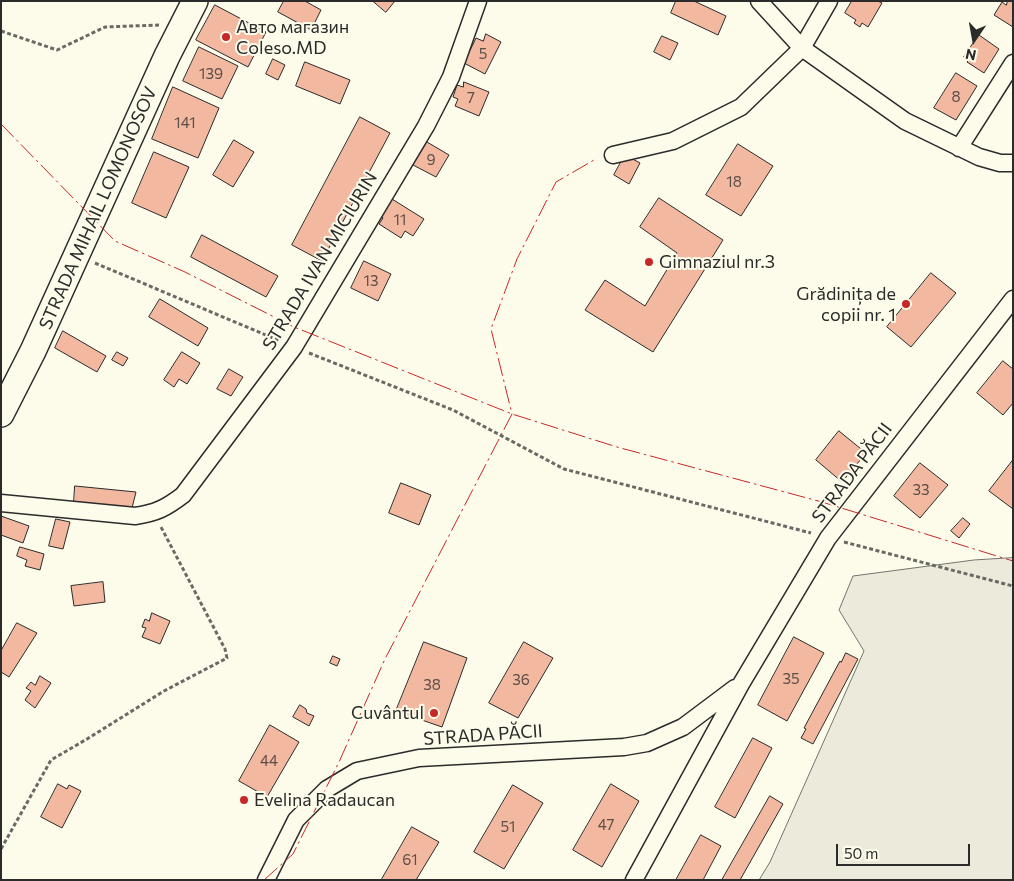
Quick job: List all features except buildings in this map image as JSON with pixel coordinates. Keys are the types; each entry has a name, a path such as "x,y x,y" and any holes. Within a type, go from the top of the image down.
{"main road":[{"name":"STRADA MIHAIL LOMONOSOV","path":"1,414 33,351 182,25 195,1"}],"street":[{"name":"STRADA IVAN MICIURIN","path":"1,503 135,516 154,513 183,495 294,347 426,126 451,77 478,1"},
{"path":"759,1 802,48 905,121 979,157 1013,163"},
{"path":"613,155 673,141 741,107 802,48 829,1"},
{"path":"959,148 1013,63"},
{"name":"STRADA PĂCII","path":"634,880 741,684 828,538 1013,299"},
{"name":"STRADA PĂCII","path":"266,880 296,820 327,789 357,771 419,758 624,747 647,743 683,727 741,684"}],"path":[{"path":"1,32 56,50 105,26 182,25"},
{"path":"76,255 294,347 453,410 564,469 1013,586"},
{"path":"1,849 51,760 164,691 227,658 225,649 154,513"}],"shaded area":[{"path":"1013,558 1013,880 759,880 770,862 864,651 839,610 853,576 974,560"}],"power":[{"path":"1,124 115,241 185,272 294,327 512,414 617,447 822,502 1013,561"},
{"path":"264,880 293,854 339,762 385,659 512,414 491,329 517,259 556,182 594,160"}],"place":[{"name":"Aвто магазин Coleso.MD","path":"226,37"},
{"name":"Gimnaziul nr.3","path":"649,262"},
{"name":"Grădinița de copii nr. 1","path":"906,304"},
{"name":"Cuvântul","path":"434,713"},
{"name":"Evelina Radaucan","path":"244,800"}]}
